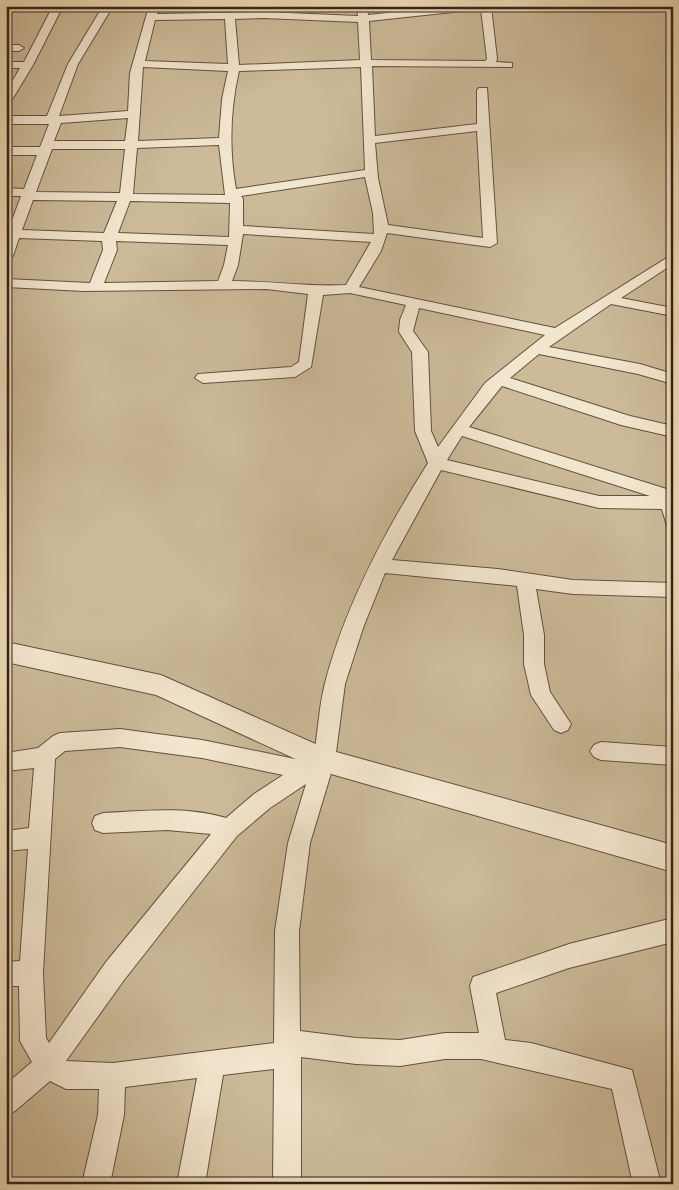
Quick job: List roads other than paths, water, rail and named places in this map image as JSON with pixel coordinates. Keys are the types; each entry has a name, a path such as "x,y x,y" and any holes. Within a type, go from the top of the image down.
{"street":[{"path":"6,101 28,65 58,6"},
{"path":"6,256 11,235 30,195 74,64 108,6"},
{"path":"95,287 110,250 109,238 126,196 139,64 153,11 230,16 304,11 362,12 485,6 492,58 488,65"},
{"path":"350,289 374,250 380,233 371,173 366,103 368,63 362,12"},
{"path":"223,285 229,274 236,236 234,196 225,141 230,84 234,68 230,16"},
{"path":"6,48 18,48"},
{"path":"139,64 234,68 368,63 508,65"},
{"path":"6,65 28,65"},
{"path":"6,84 18,83"},
{"path":"11,235 109,238 380,233 490,243 483,127 483,90"},
{"path":"6,120 54,120 134,114"},
{"path":"369,140 483,127"},
{"path":"6,151 225,141"},
{"path":"6,192 30,195 234,196 286,184 371,173"},
{"path":"287,1184 287,932 300,843 316,766 335,684 353,628 380,566 436,463 458,429 491,387 536,348 673,258"},
{"path":"6,283 32,286 95,287 266,285 316,291 350,289 557,334"},
{"path":"204,378 295,372 306,364 316,291"},
{"path":"611,300 673,312"},
{"path":"414,302 407,320 406,332 416,343 420,352 423,431 436,463"},
{"path":"536,348 640,369 673,378"},
{"path":"500,380 628,421 673,432"},
{"path":"458,429 668,496 673,521"},
{"path":"436,463 598,502 669,503"},
{"path":"380,566 525,580 573,587 673,590"},
{"path":"525,580 534,635 534,664 541,695 561,724"},
{"path":"6,656 6,652 82,666 161,686 316,766"},
{"path":"6,762 43,757 60,742 120,738 202,749 316,766 673,859"},
{"path":"601,751 673,756"},
{"path":"43,757 45,760 41,837 31,973 34,1042 48,1065 66,1076 113,1076 212,1064 287,1048 400,1053 445,1046 480,1046 494,1051 531,1056 623,1078 648,1184"},
{"path":"6,1102 48,1065 115,971 230,829 262,801 316,766"},
{"path":"103,823 155,820 210,822 230,829"},
{"path":"6,841 41,837"},
{"path":"494,1051 482,986 569,956 673,930"},
{"path":"6,974 31,973"},
{"path":"191,1184 212,1064"},
{"path":"96,1184 111,1115 113,1076"}]}
